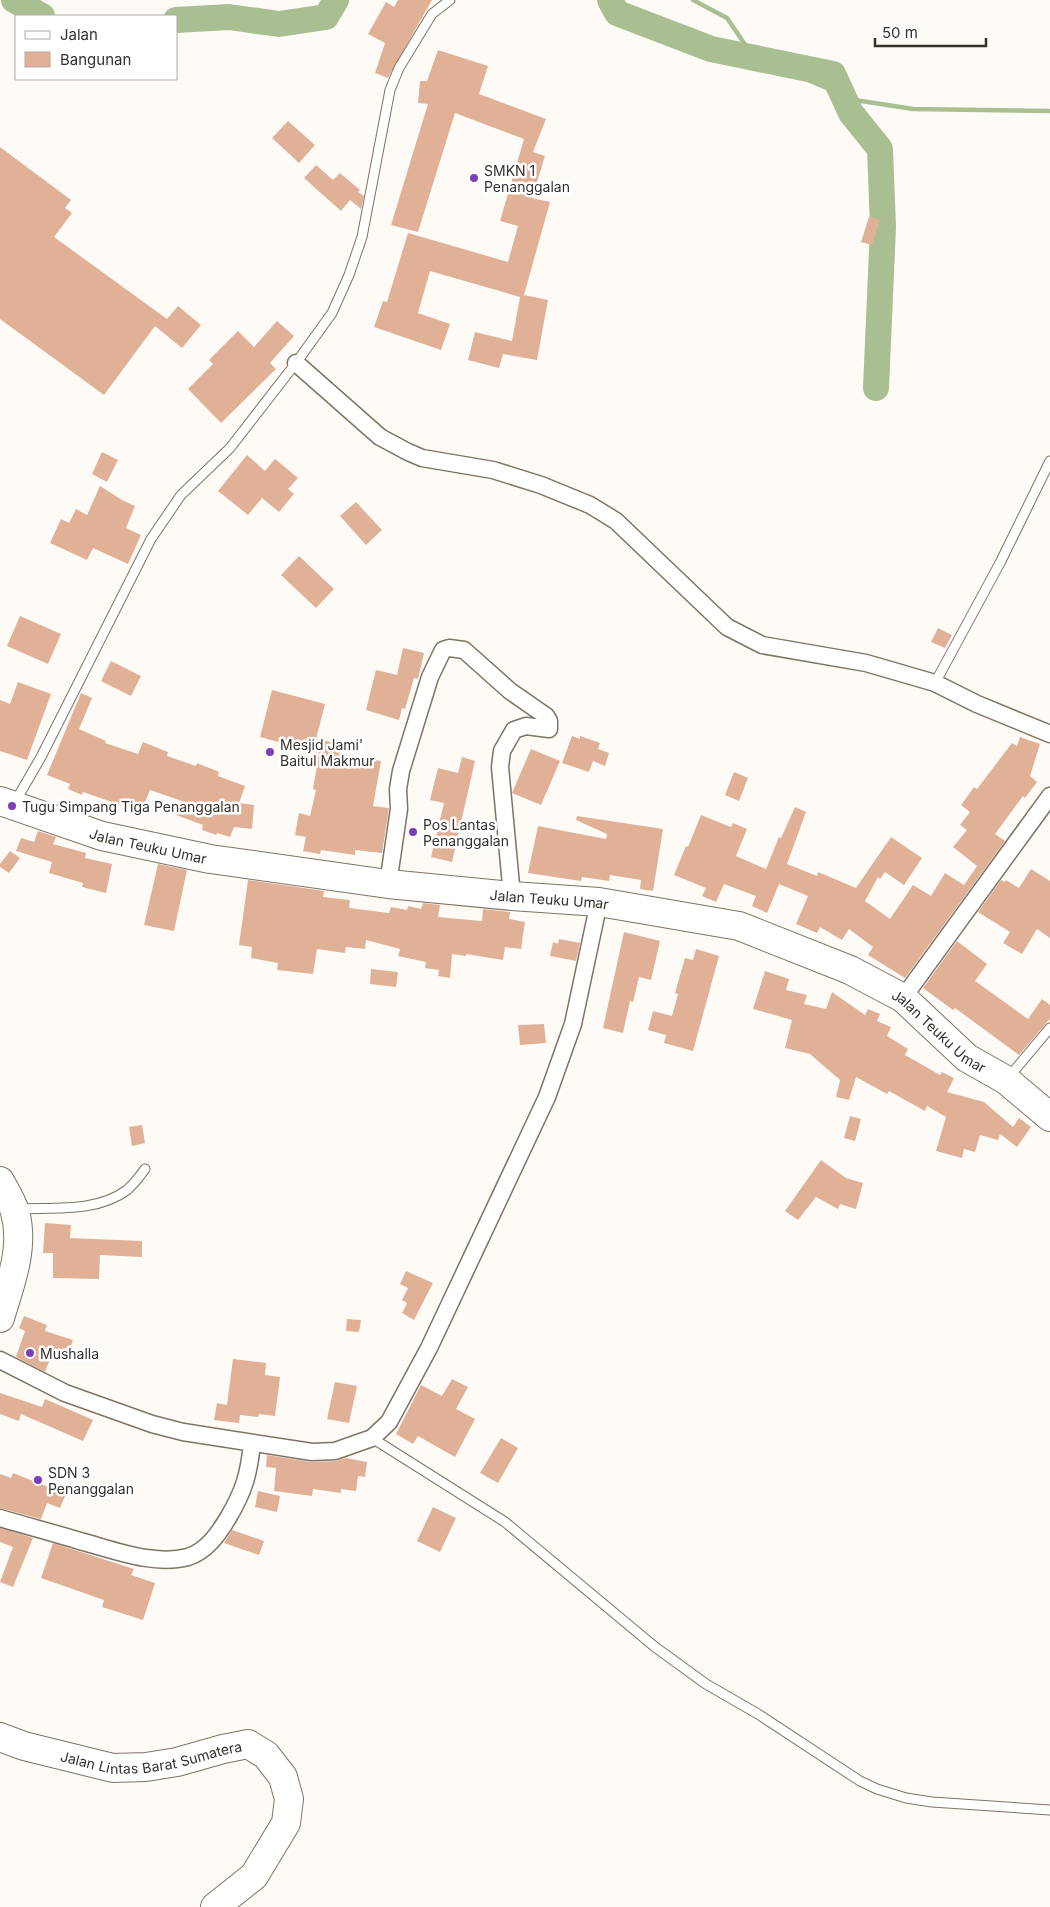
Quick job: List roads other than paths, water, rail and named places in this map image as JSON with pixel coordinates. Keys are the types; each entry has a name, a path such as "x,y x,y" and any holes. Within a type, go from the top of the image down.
{"highway":[{"name":"Jalan Teuku Umar","path":"4,811 102,836 210,859 388,884 599,902 740,926 850,970 903,998 967,1058 1006,1080 1050,1117"},
{"path":"0,1181 14,1209 19,1234 16,1262 0,1318"},
{"name":"Jalan Lintas Barat Sumatera","path":"0,1737 24,1746 113,1768 146,1767 177,1762 248,1744 266,1755 284,1777 289,1799 286,1823 254,1876 215,1907"}],"street":[{"path":"296,363 380,437 408,452 422,458 446,460 493,470 541,485 590,504 616,521 727,627 762,645 866,663 935,683 977,704 1050,734"},
{"path":"388,884 399,809 398,789 401,771 434,666 443,650 455,648 464,650 510,691 546,716 549,721 549,729 526,726 514,730 502,751 501,786 512,896"},
{"path":"903,998 1050,796"},
{"path":"0,1360 65,1393 143,1421 206,1436 320,1452 335,1451 372,1438 389,1422 429,1348 547,1097 573,1024 599,902"},
{"path":"0,1518 129,1554 151,1558 175,1559 190,1556 202,1550 215,1538 236,1505 250,1468 252,1443"}],"lane":[{"path":"4,811 41,757 151,539 181,495 230,448 332,313 362,237 390,90 399,68 432,14 450,0"},
{"path":"935,683 1001,560 1050,461"},
{"path":"1006,1080 1050,1028"},
{"path":"14,1209 80,1207 96,1204 128,1189 145,1169"},
{"path":"372,1438 505,1522 656,1648 706,1684 758,1714 860,1781 877,1789 906,1798 932,1802 1050,1810"}],"waterway":[{"path":"14,0 40,15"},
{"path":"178,20 229,17 279,24 326,17 336,0"},
{"path":"610,0 617,13 711,49 833,74 851,113 880,149 883,227 876,388"},
{"path":"693,0 727,18 748,49 763,61 855,100 913,109 1050,111"}],"place":[{"name":"SMKN 1 Penanggalan","path":"474,178"},
{"name":"Mesjid Jami' Baitul Makmur","path":"270,752"},
{"name":"Tugu Simpang Tiga Penanggalan","path":"12,806"},
{"name":"Pos Lantas Penanggalan","path":"413,832"},
{"name":"Mushalla","path":"30,1353"},
{"name":"SDN 3 Penanggalan","path":"38,1480"}]}
